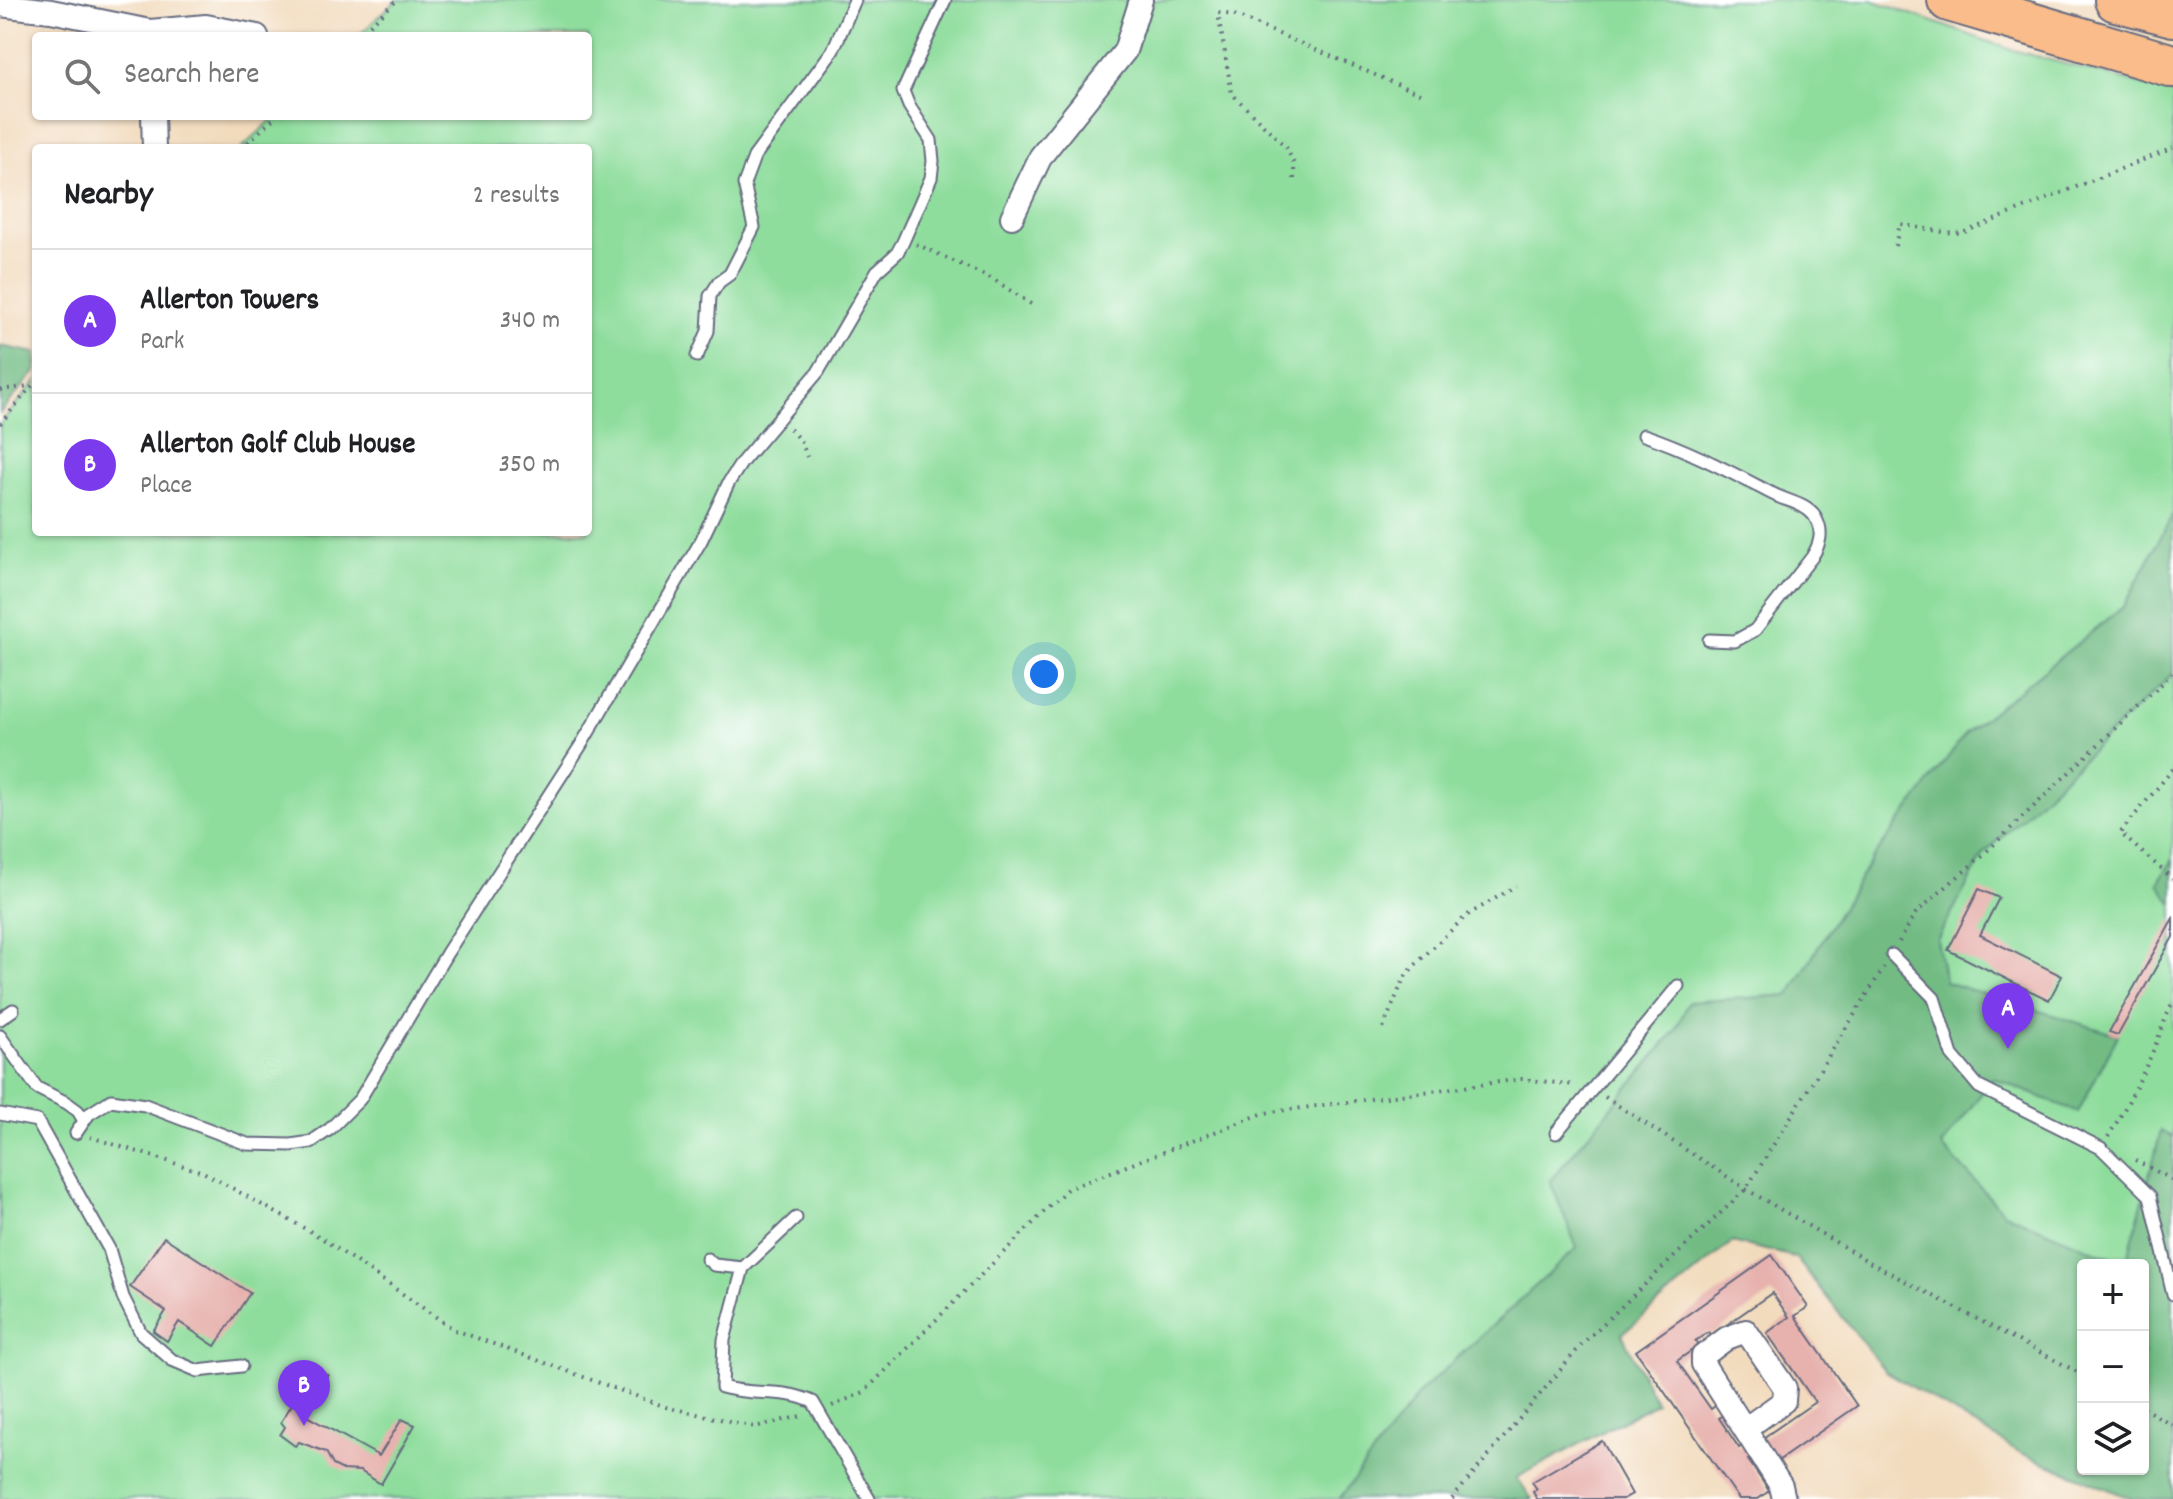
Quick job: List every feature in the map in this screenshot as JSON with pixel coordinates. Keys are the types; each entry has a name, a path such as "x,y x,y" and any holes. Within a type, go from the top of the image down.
{"highway":[{"path":"1949,0 2173,66"},
{"path":"2116,0 2173,15"}],"street":[{"path":"1012,217 1041,156 1125,51 1141,0"},
{"path":"0,5 51,11 146,32"},
{"path":"158,32 206,26 237,32"},
{"path":"153,120 154,144"},
{"path":"1745,1429 1781,1486 1784,1499"}],"lane":[{"path":"697,356 708,331 710,296 719,282 730,274 754,227 744,184 754,157 833,50 855,0"},
{"path":"76,1133 89,1114 111,1100 145,1105 247,1144 267,1146 311,1142 347,1115 360,1099 447,953 581,745 701,541 729,482 742,462 818,372 877,271 897,253 931,178 933,161 931,140 903,91 945,0"},
{"path":"1644,435 1697,454 1776,496 1806,508 1814,515 1819,527 1820,545 1755,630 1735,641 1709,640"},
{"path":"1892,955 1934,998 1952,1055 1979,1087 2101,1148 2150,1196 2173,1294"},
{"path":"1556,1133 1678,986"},
{"path":"0,1019 13,1010"},
{"path":"0,1036 37,1088 67,1103 78,1111 84,1121"},
{"path":"0,1114 37,1121 109,1249 123,1297 141,1333 172,1360 198,1371 241,1366"},
{"path":"796,1218 743,1268 724,1340 722,1387 752,1394 770,1391 797,1394 813,1402 869,1499"},
{"path":"707,1259 714,1265 743,1268"}],"path":[{"path":"362,32 397,0"},
{"path":"1294,179 1294,164 1286,147 1232,94 1218,13 1234,15 1420,94"},
{"path":"246,144 272,120"},
{"path":"1895,246 1900,224 1962,233 2173,148"},
{"path":"905,236 993,279 1031,304"},
{"path":"0,390 32,384"},
{"path":"0,424 32,386"},
{"path":"781,418 802,443 807,457"},
{"path":"1452,1499 1583,1343 1746,1189 1916,913 1984,854 2173,673"},
{"path":"2173,769 2120,833 2173,879"},
{"path":"1383,1028 1397,990 1409,971 1466,916 1516,886"},
{"path":"2101,1148 2130,1102 2155,1046 2161,1023 2173,1003"},
{"path":"76,1133 203,1172 320,1237 455,1330 666,1407 755,1427 819,1412 864,1392 1067,1189 1264,1113 1522,1079 1593,1088 1746,1189 1871,1263 2077,1372"},
{"path":"2149,1411 2173,1425"}],"green space":[{"path":"397,0 1872,0 2009,49 2173,93 2173,1411 2149,1294 2149,1259 2077,1259 2077,1263 1768,1182 1452,1499 0,1499 0,424 32,386 32,536 592,536 592,144 246,144 272,120 592,120 592,32 362,32"},
{"path":"0,346 32,352 32,376 0,413"},
{"path":"2173,514 2173,673 1984,854 1937,940 1945,982 2118,1035 2078,1112 1993,1078 1942,1146 2004,1213 2114,1259 2077,1259 2077,1475 2149,1475 2149,1259 2127,1259 2161,1131 2173,1137 2173,1499 2132,1499 2021,1453 1885,1371 1795,1257 1732,1242 1622,1334 1656,1403 1516,1478 1532,1499 1339,1499 1419,1393 1577,1248 1550,1181 1675,1031 1689,1002 1789,995 1872,859 1966,733 2124,606"},
{"path":"2173,859 2173,904 2158,883"}],"building":[{"path":"1979,889 1999,898 1980,935 2062,976 2049,1000 1948,950"},
{"path":"2173,918 2173,937 2118,1035 2109,1032"},
{"path":"164,1237 250,1293 215,1346 179,1322 167,1341 153,1331 166,1311 130,1287"},
{"path":"1772,1255 1808,1307 1795,1316 1857,1406 1775,1463 1760,1440 1815,1402 1767,1333 1789,1317 1772,1293 1712,1335 1709,1332 1695,1341 1698,1346 1677,1361 1711,1409 1718,1404 1725,1414 1719,1418 1739,1448 1743,1445 1752,1458 1748,1460 1769,1491 1758,1499 1739,1499 1636,1351"},
{"path":"315,1367 328,1375 305,1415 379,1456 402,1419 415,1425 381,1484 360,1471 343,1470 333,1465 326,1452 299,1442 295,1446 280,1435 285,1427 281,1422"},
{"path":"1602,1441 1632,1494 1623,1499 1537,1499 1533,1492 1537,1489 1532,1482"}],"place":[{"name":"Allerton Towers","path":"2008,1049"},
{"name":"Allerton Golf Club House","path":"304,1426"}]}
